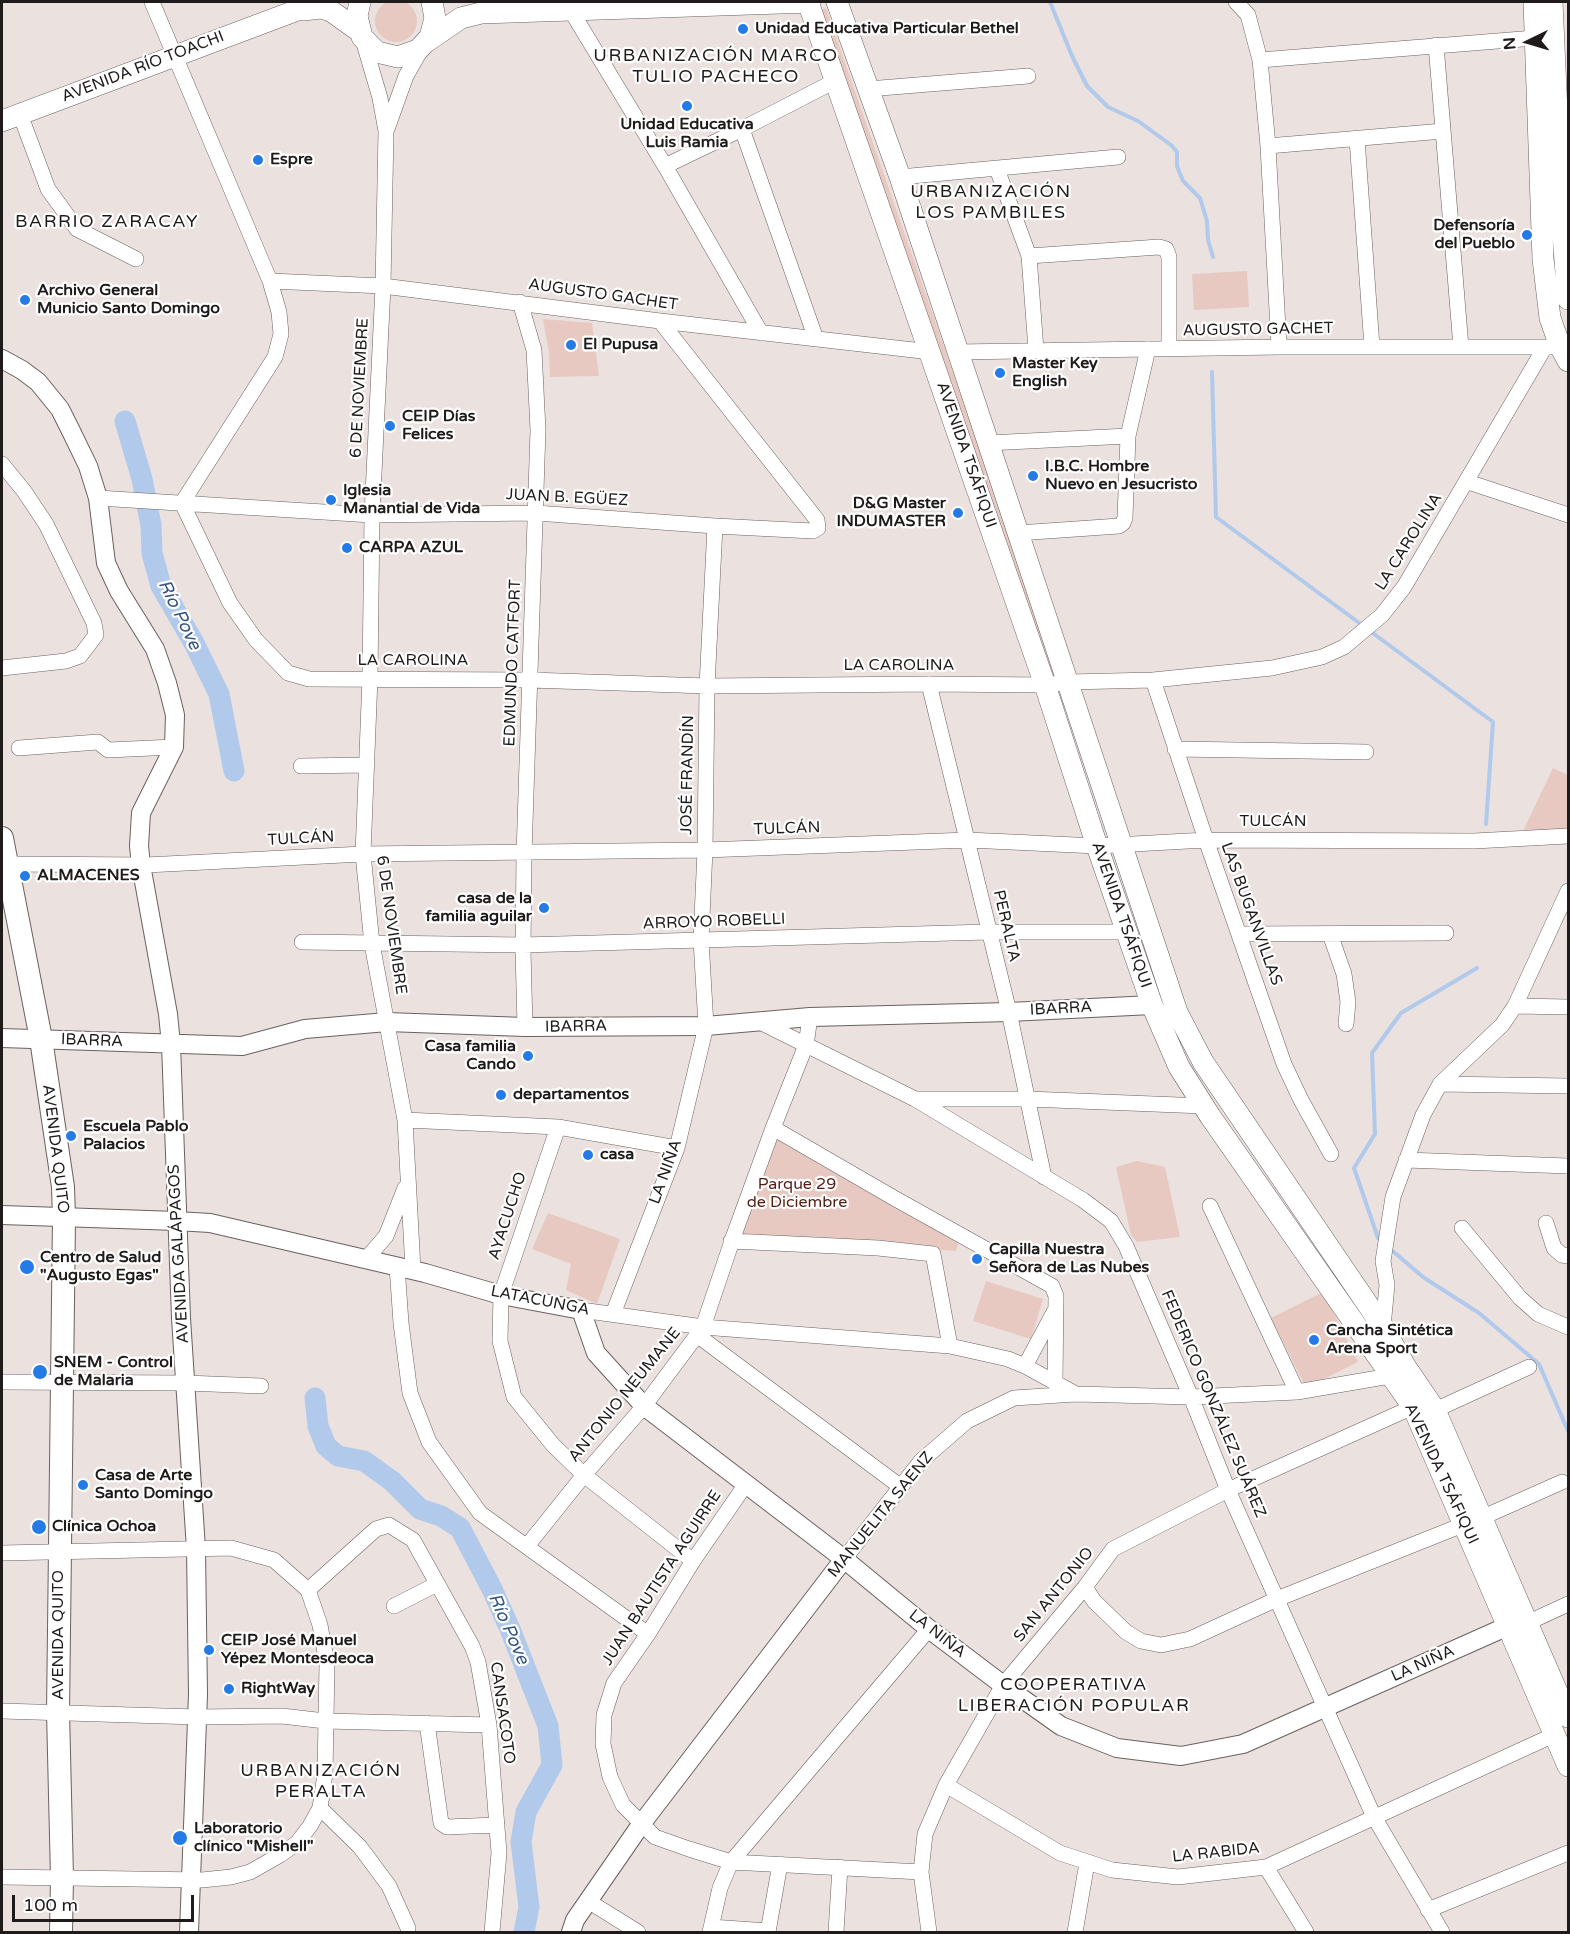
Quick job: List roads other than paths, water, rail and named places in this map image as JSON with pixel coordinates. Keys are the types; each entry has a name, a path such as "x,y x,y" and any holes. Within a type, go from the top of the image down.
{"main road":[{"name":"AVENIDA RÍO TOACHI","path":"11,117 284,13 319,2"},
{"path":"360,2 357,16 361,34"},
{"path":"425,44 434,25 435,12 432,2"},
{"path":"425,44 455,22 481,13 808,2"},
{"name":"AVENIDA TSÁFIQUI","path":"808,2 1046,685 1126,932 1152,1005 1179,1067 1413,1407 1473,1521"},
{"name":"AVENIDA TSÁFIQUI","path":"837,2 900,177 1177,1012 1203,1062 1383,1327 1405,1366 1435,1410 1473,1521 1517,1625 1569,1766"},
{"path":"1534,2 1543,258 1550,318 1558,351"},
{"path":"1552,2 1562,222 1569,299"},
{"name":"AVENIDA RÍO TOACHI","path":"284,13 321,8 331,11 361,34 371,48 391,56 412,53 425,44"},
{"name":"AVENIDA QUITO","path":"2,838 41,1039 63,1187 58,1712 61,1932"},
{"name":"AVENIDA TSÁFIQUI","path":"1517,1625 1569,1717"}],"street":[{"path":"152,2 270,281 279,312 281,334 275,357 182,503"},
{"path":"1236,2 1248,15 1260,60 1268,146 1279,347"},
{"path":"570,9 665,166 761,333"},
{"name":"6 DE NOVIEMBRE","path":"361,34 380,98 386,131 383,286 372,515 363,854 372,944 405,1120 407,1182 401,1323 410,1393 429,1442 480,1513 648,1634"},
{"path":"1260,60 1535,38"},
{"name":"6 DE NOVIEMBRE","path":"386,131 406,76 425,44"},
{"path":"1436,45 1461,347"},
{"path":"868,89 1028,76"},
{"path":"665,166 835,81"},
{"path":"11,117 48,189 77,229 136,259"},
{"path":"742,129 816,339"},
{"path":"1268,146 1443,131"},
{"path":"1357,140 1372,347"},
{"path":"900,177 1118,157"},
{"path":"998,169 1029,256 1036,350"},
{"path":"1029,256 1159,247 1166,249 1169,257 1169,349"},
{"name":"AUGUSTO GACHET","path":"270,281 383,286 931,352"},
{"name":"EDMUNDO CATFORT","path":"520,302 534,350 538,430 524,854 525,1028"},
{"name":"JUAN B. EGÜEZ","path":"99,498 372,515 536,513 716,526 813,531 818,528 818,520 660,321"},
{"name":"AUGUSTO GACHET","path":"957,352 1279,347 1461,347 1558,351"},
{"path":"1018,533 1119,526 1123,523 1128,436 1148,350"},
{"name":"LA CAROLINA","path":"182,503 231,603 256,640 288,673 309,679 530,680 707,686 1046,685 1069,682 1153,680 1272,668 1322,657 1344,648 1382,615 1404,587 1468,482 1558,351"},
{"path":"2,359 30,375 53,400 88,466 99,498 106,563 119,591 155,649 175,715 174,747 108,750 98,742 19,748"},
{"path":"988,443 1128,436"},
{"path":"2,464 46,524 94,623 96,635 80,656 66,661 2,668"},
{"path":"1468,482 1569,515"},
{"name":"JOSÉ FRANDÍN","path":"706,1026 701,940 705,850 707,686 716,526"},
{"name":"LAS BUGANVILLAS","path":"1153,680 1284,1064 1300,1100 1331,1154"},
{"name":"PERALTA","path":"929,684 1009,1012 1044,1177"},
{"name":"AVENIDA GALÁPAGOS","path":"174,747 141,813 139,846 171,1044 177,1221 196,1549 197,1717 189,1932"},
{"path":"1175,748 1366,752"},
{"path":"301,766 366,765"},
{"name":"TULCÁN","path":"6,864 141,865 363,854 524,854 705,850 968,840 1097,846 1206,840 1474,841 1569,836"},
{"path":"1383,1327 1387,1285 1383,1261 1394,1197 1423,1115 1440,1084 1502,1025 1515,1006 1569,891"},
{"name":"ARROYO ROBELLI","path":"302,942 523,945 988,932 1126,932"},
{"path":"1240,934 1446,933"},
{"path":"1330,934 1344,974 1348,1002 1346,1024"},
{"name":"IBARRA","path":"2,1038 242,1046 305,1029 387,1022 525,1028 706,1026 810,1017 1009,1012 1152,1005"},
{"path":"1515,1006 1569,1007"},
{"name":"ANTONIO NEUMANE","path":"527,1546 644,1406 700,1331 773,1128 806,1046 810,1017"},
{"name":"FEDERICO GONZÁLEZ SUÁREZ","path":"758,1021 915,1099 1083,1200 1111,1221 1126,1246 1191,1396 1228,1490 1374,1817 1442,1932"},
{"name":"LA NIÑA","path":"613,1314 677,1148 706,1026"},
{"path":"1440,1084 1569,1086"},
{"path":"915,1099 1204,1106"},
{"path":"405,1120 558,1127 677,1148"},
{"name":"AYACUCHO","path":"558,1127 501,1295 500,1341 514,1397 553,1445 584,1475 693,1561"},
{"path":"773,1128 1052,1286 1056,1296 1055,1382"},
{"path":"1406,1160 1569,1166"},
{"name":"6 DE NOVIEMBRE","path":"367,1258 386,1236 407,1182"},
{"path":"1210,1206 1297,1392"},
{"name":"LATACUNGA","path":"2,1215 210,1223 367,1258 501,1295 700,1331 950,1346 1008,1359 1076,1394"},
{"path":"1546,1223 1554,1248 1562,1255 1569,1256"},
{"path":"1462,1228 1520,1298 1538,1314 1569,1327"},
{"path":"732,1241 878,1248 933,1254 950,1346"},
{"path":"1025,1366 1055,1309"},
{"name":"LA NIÑA","path":"581,1310 596,1353 644,1406 844,1559 929,1629 1003,1685 1061,1726 1117,1748 1181,1756 1243,1744 1517,1625"},
{"path":"700,1331 901,1487"},
{"path":"1435,1410 1529,1367"},
{"name":"MANUELITA SAENZ","path":"571,1932 575,1920 642,1823 844,1559 921,1461 967,1421 1014,1398 1076,1394 1191,1396 1297,1392 1390,1376"},
{"path":"2,1382 186,1383 261,1386"},
{"name":"SAN ANTONIO","path":"929,1932 921,1872 925,1834 946,1785 1003,1685 1085,1587 1113,1549 1228,1490 1413,1407"},
{"path":"1085,1587 1094,1601 1126,1632 1141,1641 1161,1645 1190,1639 1277,1599 1473,1521 1562,1482"},
{"name":"JUAN BAUTISTA AGUIRRE","path":"746,1484 614,1683 604,1715 603,1744 610,1777 623,1806 655,1837 730,1862 921,1872"},
{"name":"CANSACOTO","path":"308,1590 376,1529 389,1525 413,1540 472,1646 478,1662 489,1725 499,1853 492,1932"},
{"path":"2,1553 231,1548 274,1560 308,1590 320,1624 327,1664 325,1774 320,1808 297,1843 265,1864 250,1872 231,1877 190,1880 2,1877"},
{"path":"394,1606 438,1584"},
{"path":"1517,1625 1569,1604"},
{"path":"780,1864 768,1932 711,1930 720,1888 730,1862 929,1629"},
{"path":"2,1711 197,1717 282,1716 325,1721 489,1725"},
{"path":"427,1724 441,1823 447,1827 497,1825"},
{"name":"LA RABIDA","path":"946,1785 1060,1853 1112,1870 1178,1877 1266,1867 1556,1734"},
{"path":"320,1808 360,1847 388,1886 408,1928"},
{"path":"1428,1910 1569,1853"},
{"path":"1075,1932 1087,1863"},
{"path":"836,1932 840,1867"},
{"path":"1266,1867 1306,1932"},
{"path":"588,1901 638,1932"}],"waterway":[{"path":"1050,2 1087,86 1108,107 1138,121 1177,152 1177,166 1183,181 1200,198 1207,221 1208,240 1213,257"},
{"path":"1212,372 1216,517 1362,625"},
{"name":"Río Pove","path":"125,421 142,479 151,525 152,553 161,586 194,643 219,694 234,771"},
{"path":"1370,631 1493,722 1486,824"},
{"path":"1383,1242 1378,1238 1354,1168 1375,1134 1372,1053 1401,1013 1477,968"},
{"path":"1388,1247 1423,1277 1479,1313 1539,1364 1568,1431"},
{"name":"Río Pove","path":"315,1398 318,1426 326,1446 338,1456 364,1461 392,1481 420,1509 441,1516 460,1528 510,1629 548,1726 552,1765 526,1812 521,1842 529,1907 524,1932"}],"place":[{"name":"Unidad Educativa Particular Bethel","path":"743,29"},
{"name":"Unidad Educativa Luis Ramia","path":"687,106"},
{"name":"Espre","path":"258,160"},
{"name":"Defensoría del Pueblo","path":"1527,235"},
{"name":"Archivo General Municio Santo Domingo","path":"25,300"},
{"name":"El Pupusa","path":"571,345"},
{"name":"Master Key English","path":"1000,373"},
{"name":"CEIP Días Felices","path":"390,426"},
{"name":"I.B.C. Hombre Nuevo en Jesucristo","path":"1033,476"},
{"name":"Iglesia Manantial de Vida","path":"331,500"},
{"name":"D&G Master INDUMASTER","path":"958,513"},
{"name":"CARPA AZUL","path":"347,548"},
{"name":"ALMACENES","path":"25,876"},
{"name":"casa de la familia aguilar","path":"544,908"},
{"name":"Casa familia Cando","path":"528,1056"},
{"name":"departamentos","path":"501,1095"},
{"name":"Escuela Pablo Palacios","path":"71,1136"},
{"name":"casa","path":"588,1155"},
{"name":"Capilla Nuestra Señora de Las Nubes","path":"977,1259"},
{"name":"Centro de Salud \"Augusto Egas\"","path":"27,1267"},
{"name":"Cancha Sintética Arena Sport","path":"1314,1340"},
{"name":"SNEM - Control de Malaria","path":"40,1372"},
{"name":"Casa de Arte Santo Domingo","path":"83,1485"},
{"name":"Clínica Ochoa","path":"39,1527"},
{"name":"CEIP José Manuel Yépez Montesdeoca","path":"209,1650"},
{"name":"RightWay","path":"229,1689"},
{"name":"Laboratorio clínico \"Mishell\"","path":"180,1838"}],"district":[{"name":"URBANIZACIÓN MARCO TULIO PACHECO","path":"716,66"},
{"name":"URBANIZACIÓN LOS PAMBILES","path":"991,202"},
{"name":"BARRIO ZARACAY","path":"107,222"},
{"name":"COOPERATIVA LIBERACIÓN POPULAR","path":"1074,1695"},
{"name":"URBANIZACIÓN PERALTA","path":"321,1781"}],"park label":[{"name":"Parque 29 de Diciembre","path":"797,1194"}]}
